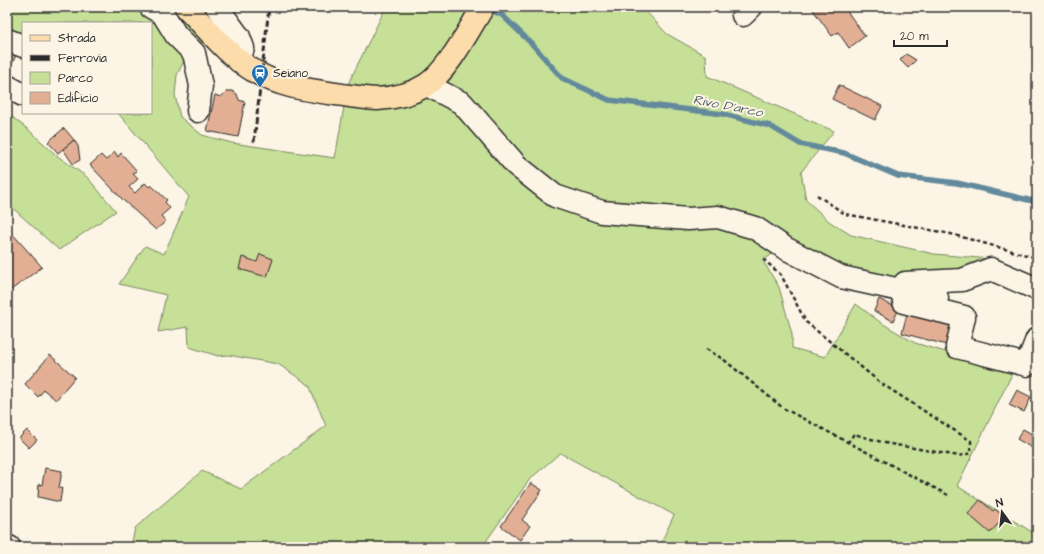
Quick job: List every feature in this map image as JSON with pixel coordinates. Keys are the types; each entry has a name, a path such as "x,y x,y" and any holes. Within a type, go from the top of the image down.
{"main road":[{"path":"186,7 239,61 255,72 281,84 328,93 376,99 407,94 427,85 441,71 483,7"}],"street":[{"path":"151,7 163,14 176,35 194,53 201,86 198,111"},
{"path":"217,7 239,37 243,48 239,61"},
{"path":"7,40 22,46"},
{"path":"427,85 462,103 516,165 555,196 602,212 688,219 718,218 755,228 785,248 841,278 937,298"},
{"path":"7,86 22,94"},
{"path":"1037,289 991,269 962,280 905,283 904,302 964,317 957,347 1027,365 1037,339"}],"path":[{"path":"817,195 845,214 951,234 1037,258"},
{"path":"759,256 781,275 806,322 882,384 971,441 971,453 959,456 885,443 854,434 848,442"},
{"path":"706,349 723,359 783,408 948,495"}],"green space":[{"path":"7,7 245,7 232,11 185,59 177,75 175,95 180,117 202,135 232,143 335,158 348,84 386,7 642,7 667,34 706,56 707,76 834,131 801,172 806,200 830,222 851,235 934,254 991,259 991,269 876,282 830,259 788,242 763,261 779,287 792,334 792,348 825,357 856,304 880,322 915,343 1013,372 957,486 1037,535 1037,540 1033,547 659,547 674,515 560,453 530,479 482,547 131,547 135,528 202,471 241,489 326,426 309,385 278,364 228,355 218,356 189,347 188,327 158,332 166,295 119,284 145,246 164,254 189,197 119,114 152,114 152,22 22,22 22,35 7,28"},
{"path":"7,113 30,131 56,155 87,177 116,211 59,250 7,203"}],"building":[{"path":"811,7 844,7 865,36 849,48 838,32 832,36"},
{"path":"7,51 16,55 10,69 7,67"},
{"path":"906,54 916,60 908,68 900,60"},
{"path":"839,85 882,106 875,120 832,99"},
{"path":"227,91 232,91 237,94 239,100 245,102 238,137 207,131 215,95 221,97"},
{"path":"64,128 74,140 58,153 48,142"},
{"path":"74,140 78,146 80,160 73,164 63,149"},
{"path":"115,152 118,157 121,153 137,171 133,174 138,179 129,187 135,193 145,183 149,187 151,185 167,200 165,202 170,208 161,216 166,221 156,230 123,200 90,165 101,155 106,160"},
{"path":"9,230 42,267 7,293 7,232"},
{"path":"260,254 273,259 267,277 239,269 242,257 257,262"},
{"path":"879,299 899,309 893,321 874,311"},
{"path":"909,306 960,319 954,347 902,333"},
{"path":"50,355 75,377 56,400 44,390 38,397 25,384"},
{"path":"1017,390 1031,397 1024,412 1009,405"},
{"path":"1023,429 1037,437 1037,451 1017,439"},
{"path":"27,430 37,440 29,448 19,438"},
{"path":"45,468 62,471 59,488 62,488 60,502 38,497 39,484 42,485"},
{"path":"531,483 542,490 522,520 530,526 520,540 501,526"},
{"path":"980,500 993,511 995,509 1004,517 990,533 968,514"}],"waterway":[{"name":"Rivo D'arco","path":"486,8 502,15 532,44 562,78 609,100 723,114 770,126 800,144 844,153 898,176 957,183 1037,202"}],"railway":[{"path":"254,142 269,7"}],"place":[{"name":"Seiano","path":"260,88"}]}
